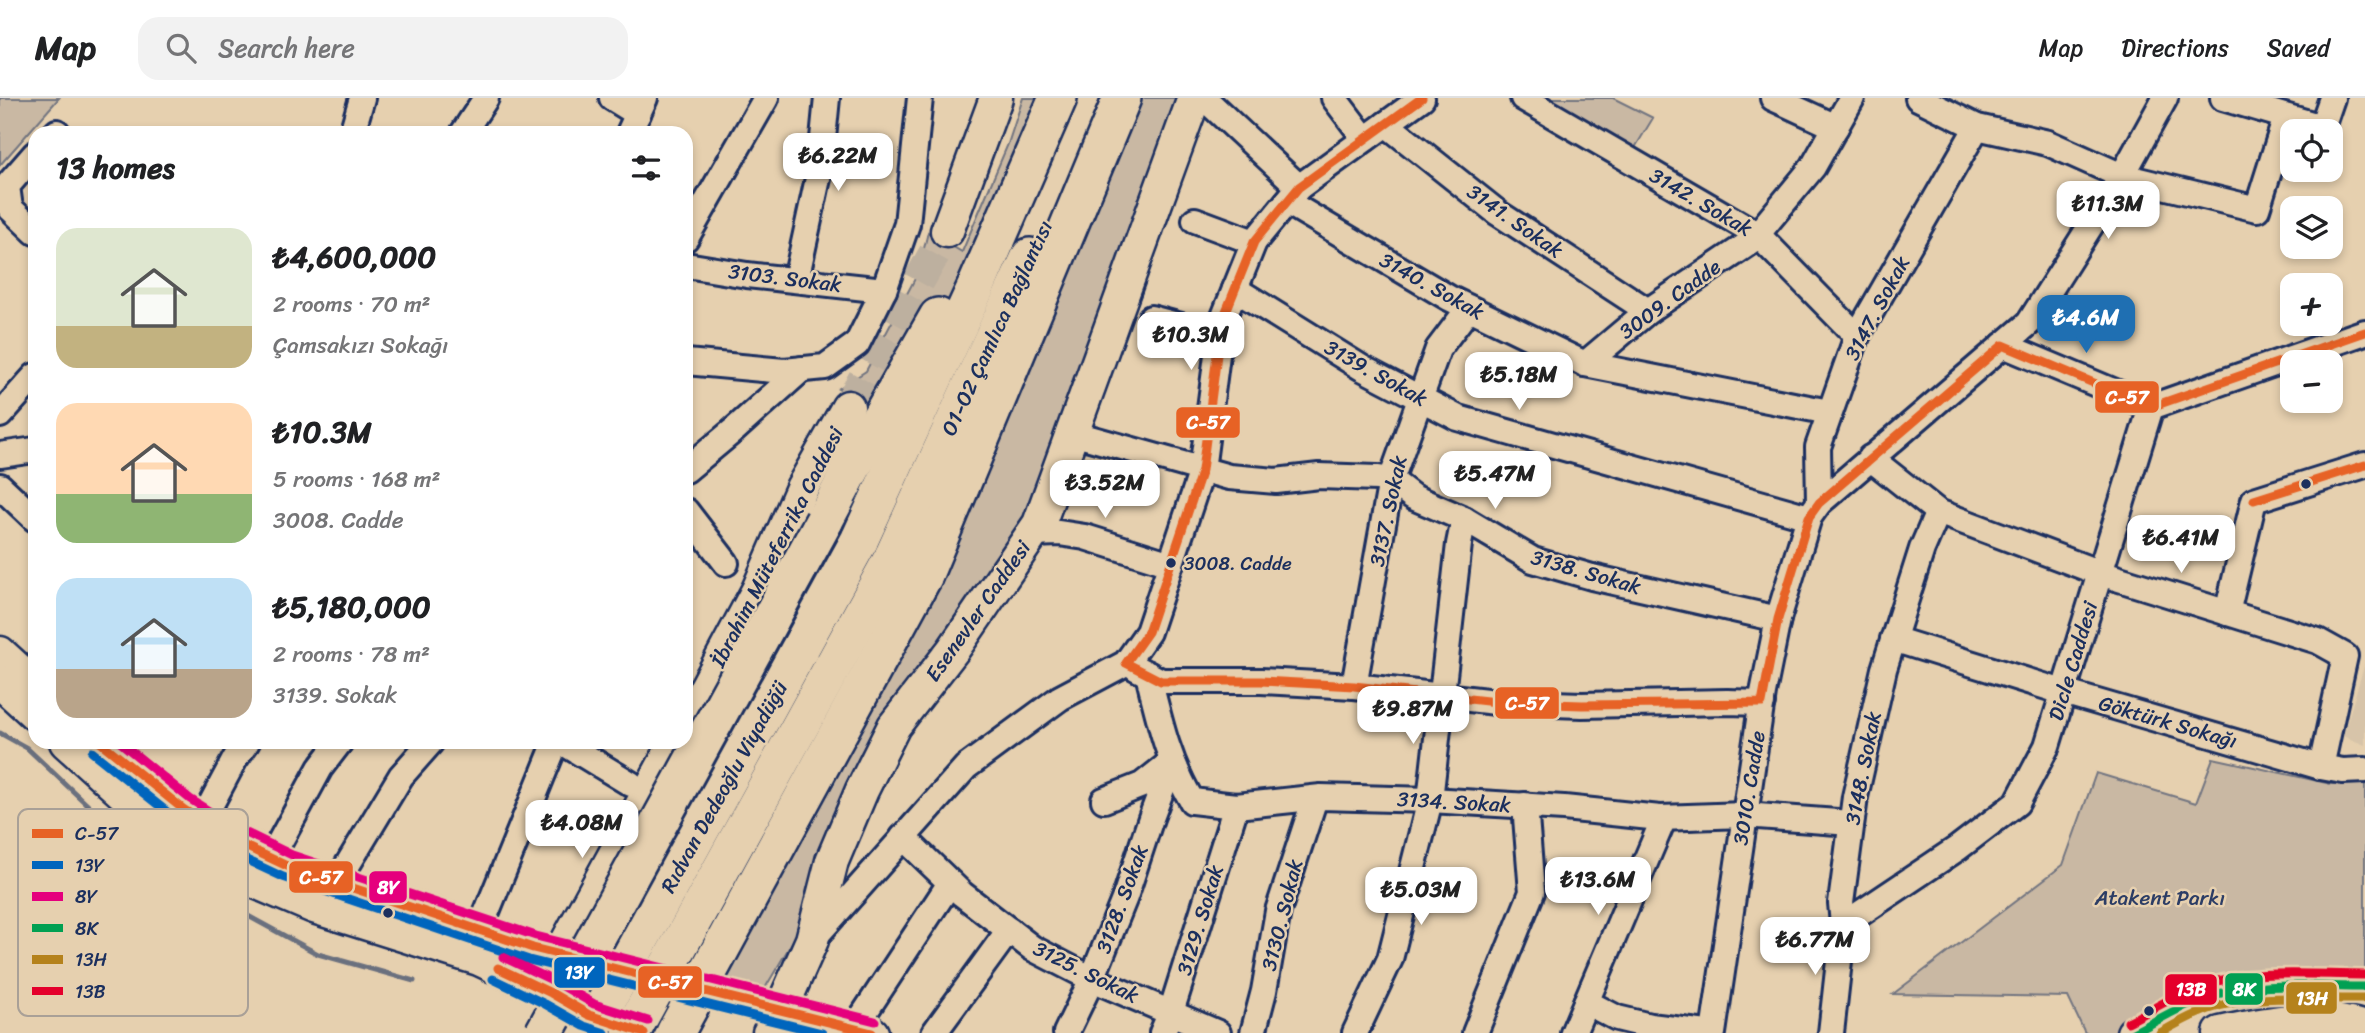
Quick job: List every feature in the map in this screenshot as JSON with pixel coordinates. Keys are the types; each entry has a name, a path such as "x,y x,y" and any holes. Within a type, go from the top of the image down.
{"highway":[{"name":"O1-O2 Çamlıca Bağlantısı","path":"859,541 1058,98"},
{"name":"O1-O2 Çamlıca Bağlantısı","path":"892,559 1104,98"},
{"path":"675,1033 923,578 1122,98"},
{"path":"544,1033 855,462 929,333 1012,205"},
{"name":"Rıdvan Dedeoğlu Viyadüğü","path":"589,1033 859,541"},
{"name":"Rıdvan Dedeoğlu Viyadüğü","path":"631,1033 892,559"}],"main road":[{"path":"947,231 996,98"},
{"name":"Esenevler Caddesi","path":"774,1022 812,940 832,861 862,790 894,726 953,650 1039,524 1194,98"},
{"name":"İbrahim Müteferrika Caddesi","path":"693,711 758,590 802,488 848,407"},
{"path":"0,653 28,679"},
{"path":"0,682 28,708"},
{"path":"74,749 144,809"},
{"path":"109,749 183,809"},
{"path":"551,993 550,974 672,749"},
{"path":"248,847 336,884 479,930 560,955 701,988 774,1022 863,1031"},
{"path":"248,878 314,907 479,959 551,993 589,1015 644,1033"},
{"path":"2133,1033 2169,1013 2217,994 2290,985 2365,987"},
{"path":"2220,1033 2277,1021 2320,1020 2362,1029"}],"street":[{"path":"354,126 362,98"},
{"path":"468,126 486,98"},
{"path":"612,98 637,115"},
{"path":"693,226 766,98"},
{"path":"796,281 820,169 827,98"},
{"path":"693,363 784,371 825,367 857,344 884,290 907,224 920,98"},
{"name":"3140. Sokak","path":"1204,98 1293,195 1469,308 1586,364 1829,412"},
{"path":"1334,98 1365,139"},
{"path":"1137,668 1202,470 1221,324 1254,242 1293,195 1422,98"},
{"name":"3142. Sokak","path":"1522,98 1757,234 1857,336"},
{"path":"1773,98 1836,127"},
{"name":"3009. Cadde","path":"1586,364 1648,311 1751,242 1813,167 1852,98"},
{"path":"1918,98 1977,127 2049,143 2122,176 2257,209 2286,117"},
{"path":"1814,510 1870,458 2029,323 2122,176 2165,98"},
{"path":"2223,98 2322,127 2332,98"},
{"name":"3141. Sokak","path":"1386,124 1499,213 1648,311"},
{"name":"3147. Sokak","path":"1814,510 1818,447 1857,336 1977,127"},
{"path":"28,162 7,186 10,208 28,225"},
{"path":"1195,220 1254,242"},
{"name":"3103. Sokak","path":"693,266 884,290"},
{"name":"3139. Sokak","path":"1235,289 1362,368 1458,418 1814,510"},
{"name":"3137. Sokak","path":"1354,686 1391,481 1438,349 1469,308"},
{"path":"1151,318 1219,336"},
{"path":"2003,345 2151,407 2365,332"},
{"path":"693,464 802,369"},
{"path":"0,415 28,384"},
{"name":"Dicle Caddesi","path":"1843,925 1958,848 2017,803 2047,746 2151,407"},
{"name":"3138. Sokak","path":"1072,433 1229,477 1276,481 1319,476 1391,481 1413,497 1464,519 1533,560 1592,577 1778,619"},
{"path":"0,455 28,451"},
{"path":"1870,458 1938,512 2100,573 2318,641 2345,656 2321,766"},
{"path":"2227,612 2254,500 2365,465"},
{"path":"0,486 28,512"},
{"name":"3010. Cadde","path":"1713,1033 1762,703 1778,619 1814,510"},
{"name":"3148. Sokak","path":"1831,1033 1843,925 1841,903 1851,823 1869,734 1893,639 1922,549 1938,512"},
{"path":"1355,1033 1390,959 1430,800 1440,696 1464,519"},
{"path":"693,520 726,563"},
{"path":"1032,534 1059,533 1085,537 1171,564"},
{"name":"Göktürk Sokağı","path":"1893,639 2063,692 2321,766 2343,771 2365,770"},
{"path":"812,940 966,767 1060,698 1137,668 1161,681 1261,681 1354,686 1496,702 1582,705 1762,703"},
{"name":"3134. Sokak","path":"1137,668 1178,778 1192,801 1236,806 1314,798 1430,800 1664,818 1745,815 1851,823"},
{"path":"208,809 242,749"},
{"path":"271,858 320,768 335,749"},
{"path":"336,884 417,749"},
{"path":"479,930 553,749"},
{"path":"573,749 631,785"},
{"path":"1104,800 1142,785 1172,762"},
{"name":"3128. Sokak","path":"1066,1033 1092,979 1125,897 1172,762"},
{"name":"3130. Sokak","path":"1253,1033 1264,991 1278,911 1314,798"},
{"name":"3129. Sokak","path":"1166,1023 1236,806"},
{"path":"1475,1033 1532,892 1525,806"},
{"path":"1573,1033 1664,818"},
{"name":"3125. Sokak","path":"903,836 950,883 1032,948 1092,979 1166,1023 1218,1033"},
{"path":"840,843 852,857 876,866"},
{"path":"863,1031 950,883"},
{"path":"934,1033 1009,930"},
{"path":"1586,1002 1617,1018 1650,1026 1707,1033"}],"shaded area":[{"path":"2365,663 2365,745 2343,736"}],"green space":[{"path":"0,98 59,98 34,126 28,126 28,133 0,165"},
{"path":"1023,98 1046,98 844,532 892,559 1132,98 1178,98 1047,473 1018,530 915,681 862,751 818,852 797,934 764,990 679,973 605,947 810,507 868,405 838,389 866,371 918,273 928,232 962,252 1008,144"},
{"path":"1512,98 1613,98 1653,118 1630,156"},
{"name":"Atakent Parkı","path":"2213,758 2331,784 2365,781 2365,973 2150,1016 2116,1033 2085,1033 2068,997 1893,994 2063,865 2096,773 2196,803"}],"waterway":[{"path":"0,733 28,749"},
{"path":"28,749 92,809"},
{"path":"248,916 318,954 414,981"}],"tunnel":[{"path":"848,407 947,231"}],"transit line":[{"name":"C-57","path":"1422,98 1299,187 1254,242 1221,324 1202,470 1148,632 1126,663 1161,681 1261,681 1354,686 1496,702 1582,705 1762,703 1778,619 1809,517 1819,503 2003,345 2151,407 2365,332"},
{"name":"C-57","path":"2254,500 2365,465"},
{"name":"C-57","path":"109,749 183,809"},
{"name":"8Y","path":"129,749 206,809"},
{"name":"13Y","path":"92,752 163,809"},
{"name":"8Y","path":"248,834 292,855 536,936 875,1021"},
{"name":"C-57","path":"248,847 287,866 533,948 872,1033"},
{"name":"13Y","path":"248,861 283,877 529,960 822,1033"},
{"name":"8Y","path":"503,957 556,982 594,1004 648,1021"},
{"name":"C-57","path":"498,968 551,993 589,1015 644,1033"},
{"name":"13B","path":"2128,1022 2181,994 2220,980 2282,974 2365,975"},
{"name":"13Y","path":"493,979 584,1026 605,1033"},
{"name":"8K","path":"2133,1033 2188,1004 2226,992 2285,986 2365,987"},
{"name":"13H","path":"2160,1033 2202,1011 2247,1000 2365,999"}],"place":[{"name":"3008. Cadde","path":"1171,563"}]}
